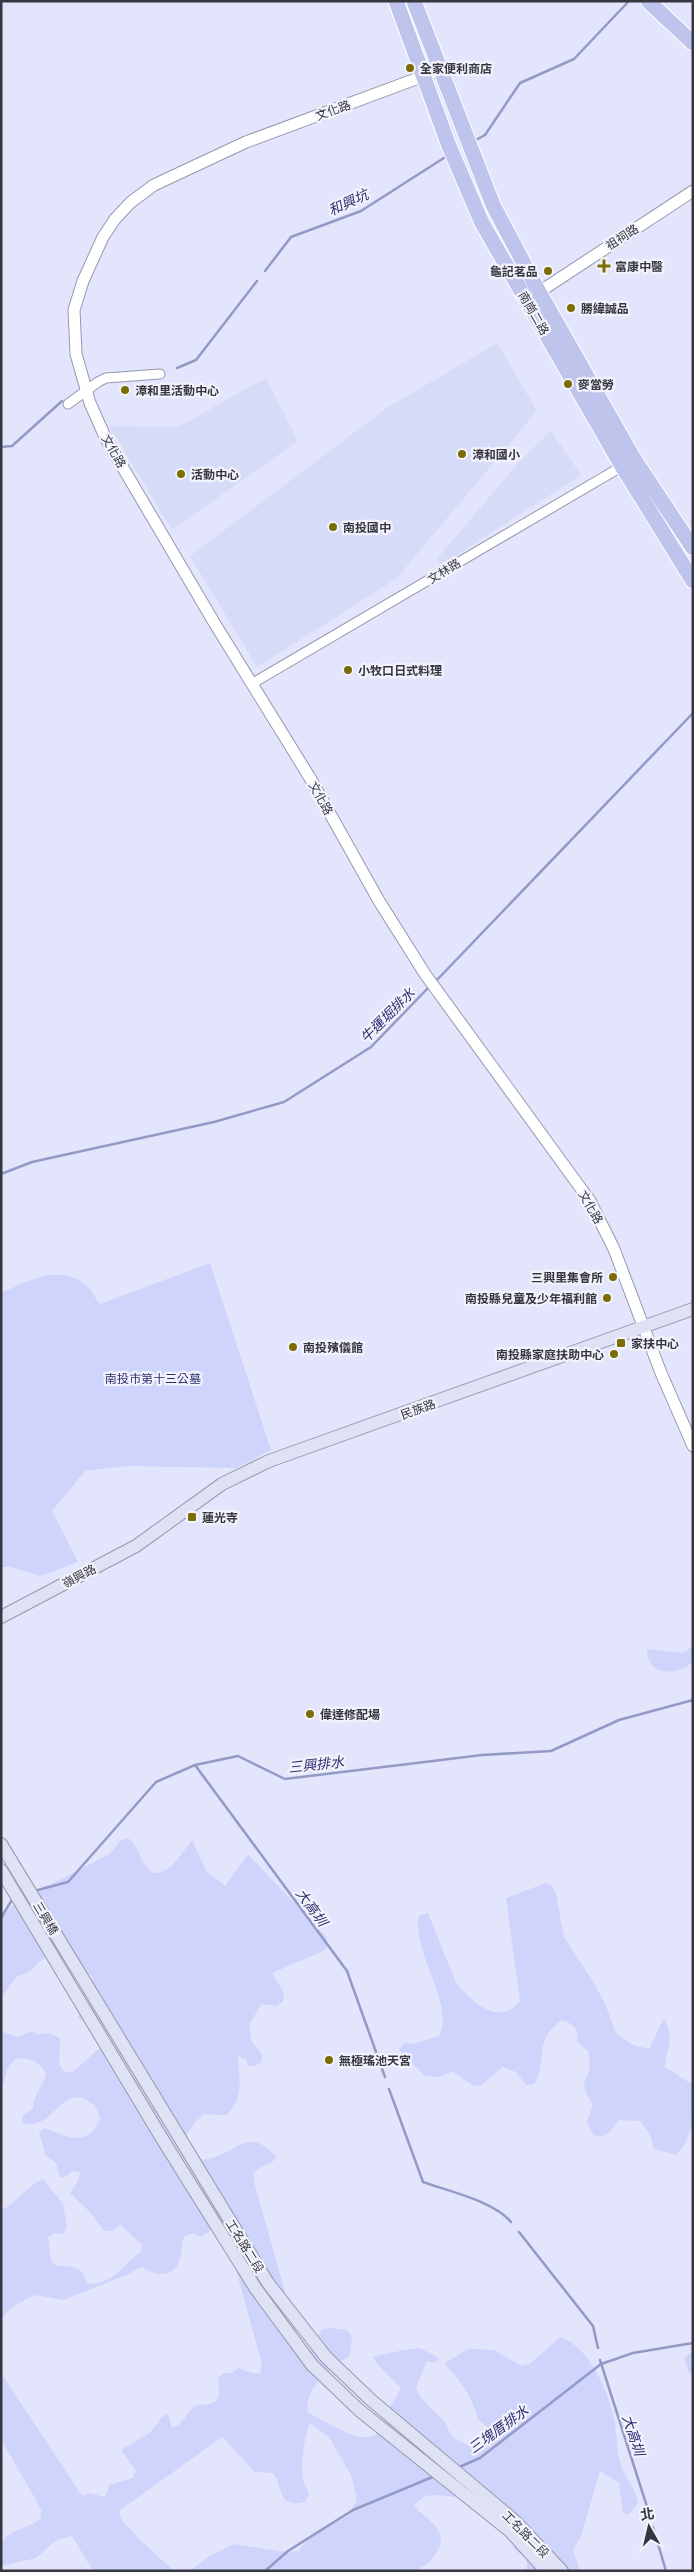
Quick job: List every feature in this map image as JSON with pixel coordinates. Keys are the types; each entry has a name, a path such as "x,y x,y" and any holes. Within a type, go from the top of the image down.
{"main road":[{"name":"南崗二路","path":"396,1 449,146 482,223 533,296 693,581"},
{"name":"南崗二路","path":"414,1 493,205 533,296"},
{"path":"648,1 693,42"},
{"name":"南崗二路","path":"628,463 693,548"},
{"name":"民族路","path":"155,1532 222,1484 269,1461 693,1309"},
{"name":"嶺興路","path":"1,1617 115,1558 155,1532"},
{"name":"三興橋","path":"2,1845 90,1990"},
{"name":"三興橋","path":"1,1870 78,1999"},
{"name":"工名路二段","path":"90,1990 268,2283 326,2357 371,2400 516,2522 562,2571"},
{"name":"工名路二段","path":"78,1999 251,2281 312,2365 360,2410 510,2532 546,2571"}],"street":[{"name":"文化路","path":"440,70 246,142 154,184 131,202 115,219 103,237 77,298 73,325 76,354 87,392 106,439 215,624 310,778 380,901 425,974 590,1202 614,1249 693,1446"},
{"name":"祖祠路","path":"533,296 693,191"},
{"path":"68,404 106,378 160,374"},
{"name":"文林路","path":"253,683 628,463"}],"shaded area":[{"name":"南投國中","path":"497,343 537,411 396,579 257,667 190,556 387,408"},
{"path":"266,378 298,441 172,530 109,426 178,427"},
{"name":"漳和國小","path":"551,431 581,475 441,565 436,560 519,462"}],"green space":[{"name":"南投市第十三公墓","path":"210,1263 271,1450 236,1468 127,1466 85,1471 52,1511 78,1562 40,1576 11,1567 1,1567 1,1293 33,1279 44,1276 65,1275 86,1285 100,1304"},
{"path":"692,1647 693,1662 686,1667 671,1671 657,1669 652,1665 647,1649 682,1653"},
{"path":"128,1838 151,1872 158,1873 165,1871 171,1866 192,1840 206,1871 225,1886 248,1854 327,1938 328,1946 323,1951 272,1973 284,1993 283,2002 276,2006 262,2004 249,2024 252,2042 262,2054 262,2062 255,2066 248,2066 246,2059 238,2056 240,2088 239,2095 232,2108 226,2115 204,2114 192,2127 181,2149 181,2154 198,2159 208,2159 219,2156 243,2143 250,2142 258,2143 277,2157 254,2173 254,2182 305,2362 322,2329 347,2330 352,2337 350,2355 328,2372 310,2394 308,2413 352,2435 370,2437 376,2434 383,2425 400,2387 378,2365 373,2357 420,2348 440,2359 434,2363 427,2361 416,2387 421,2397 443,2420 453,2437 469,2445 486,2445 496,2439 494,2432 478,2420 475,2408 467,2393 445,2363 468,2349 494,2350 521,2366 530,2364 560,2337 570,2342 589,2360 608,2396 614,2420 619,2460 638,2503 629,2514 623,2513 619,2483 600,2471 581,2536 573,2550 580,2571 526,2571 527,2559 515,2550 510,2536 458,2497 433,2495 425,2496 414,2505 436,2527 440,2534 440,2547 427,2563 416,2571 190,2571 210,2556 234,2544 284,2552 298,2551 314,2533 348,2516 357,2500 351,2475 329,2437 310,2423 306,2435 302,2474 309,2494 305,2502 290,2503 285,2500 273,2473 255,2472 222,2437 119,2511 121,2519 140,2540 174,2571 93,2571 72,2536 56,2540 36,2558 1,2566 1,2545 4,2539 8,2535 37,2522 41,2518 41,2509 1,2439 1,2373 82,2496 90,2493 104,2497 108,2492 109,2485 133,2478 136,2471 121,2450 151,2432 161,2418 168,2414 172,2428 176,2427 194,2407 216,2401 219,2394 218,2378 224,2373 232,2373 238,2368 252,2373 260,2373 262,2364 227,2237 216,2227 201,2237 193,2233 184,2237 179,2261 176,2267 168,2273 152,2272 142,2267 63,2300 37,2295 11,2308 1,2319 1,2210 43,2179 63,2204 67,2227 63,2234 55,2233 48,2237 51,2260 56,2266 76,2268 85,2277 87,2283 103,2282 116,2274 141,2252 142,2245 121,2225 112,2231 104,2231 91,2213 70,2193 79,2179 80,2172 73,2171 67,2176 60,2178 56,2163 45,2154 39,2132 45,2128 76,2138 90,2134 100,2119 94,2106 81,2097 75,2097 64,2102 42,2121 34,2124 23,2123 22,2116 33,2108 33,2103 46,2073 40,2065 29,2059 15,2059 7,2070 1,2092 1,2031 17,2037 32,2031 38,2035 47,2033 55,2035 60,2039 59,2064 64,2071 71,2073 101,2046 100,2037 78,2017 81,2009 94,1999 92,1976 75,1965 54,1957 42,1960 30,1971 17,1976 3,1995 1,1993 1,1918 24,1894 56,1882 110,1854 120,1841"},
{"path":"546,1883 553,1887 556,1895 564,1937 594,1983 606,2006 614,2029 619,2036 633,2045 649,2049 664,2018 668,2026 670,2038 665,2067 693,2085 689,2133 682,2148 676,2155 654,2149 650,2134 640,2121 619,2120 608,2133 601,2137 594,2135 587,2122 593,2105 585,2091 584,2083 590,2068 588,2051 577,2042 578,2034 573,2025 562,2020 553,2028 543,2044 540,2069 534,2084 526,2085 516,2072 503,2067 480,2086 472,2085 452,2071 440,2077 425,2076 399,2050 404,2043 413,2044 439,2036 443,2024 438,1995 421,1945 418,1930 419,1916 428,1913 456,1983 477,2004 494,2012 503,2012 512,2009 520,2001 506,1898"},
{"path":"693,2351 693,2374 689,2373 684,2358"}],"waterway":[{"name":"和興坑","path":"474,141 485,135 520,83 574,59 629,1"},
{"name":"和興坑","path":"265,271 291,237 361,211 447,156"},
{"name":"和興坑","path":"177,368 196,360 257,281"},
{"name":"和興坑","path":"1,447 12,446 62,401"},
{"name":"牛運堀排水","path":"435,982 693,713"},
{"name":"牛運堀排水","path":"1,1174 32,1162 214,1122 284,1102 371,1047 429,987"},
{"name":"三興排水","path":"34,1891 68,1882 156,1782 195,1765 238,1756 285,1779 482,1755 551,1751 619,1720 693,1700"},
{"name":"大高圳","path":"195,1765 347,1971 385,2077"},
{"name":"三興排水","path":"1,1918 13,1898"},
{"name":"大高圳","path":"389,2089 423,2182 482,2202 494,2208 511,2222"},
{"name":"大高圳","path":"519,2232 593,2326 598,2348"},
{"name":"三塊厝排水","path":"457,2468 480,2458 601,2364 633,2353 693,2343"},
{"name":"大高圳","path":"600,2360 650,2516"},
{"name":"三塊厝排水","path":"265,2571 288,2551 353,2510 435,2476"},
{"name":"大高圳","path":"653,2527 666,2571"}],"place":[{"name":"全家便利商店","path":"410,68"},
{"name":"富康中醫","path":"604,266"},
{"name":"龜記茗品","path":"548,271"},
{"name":"勝緯誠品","path":"571,308"},
{"name":"麥當勞","path":"568,384"},
{"name":"漳和里活動中心","path":"125,390"},
{"name":"漳和國小","path":"462,454"},
{"name":"活動中心","path":"181,474"},
{"name":"南投國中","path":"333,527"},
{"name":"小牧口日式料理","path":"348,670"},
{"name":"三興里集會所","path":"613,1277"},
{"name":"南投縣兒童及少年福利館","path":"607,1298"},
{"name":"家扶中心","path":"621,1343"},
{"name":"南投殯儀館","path":"293,1347"},
{"name":"南投縣家庭扶助中心","path":"614,1354"},
{"name":"蓮光寺","path":"192,1517"},
{"name":"偉達修配場","path":"310,1714"},
{"name":"無極瑤池天宮","path":"329,2060"}]}
